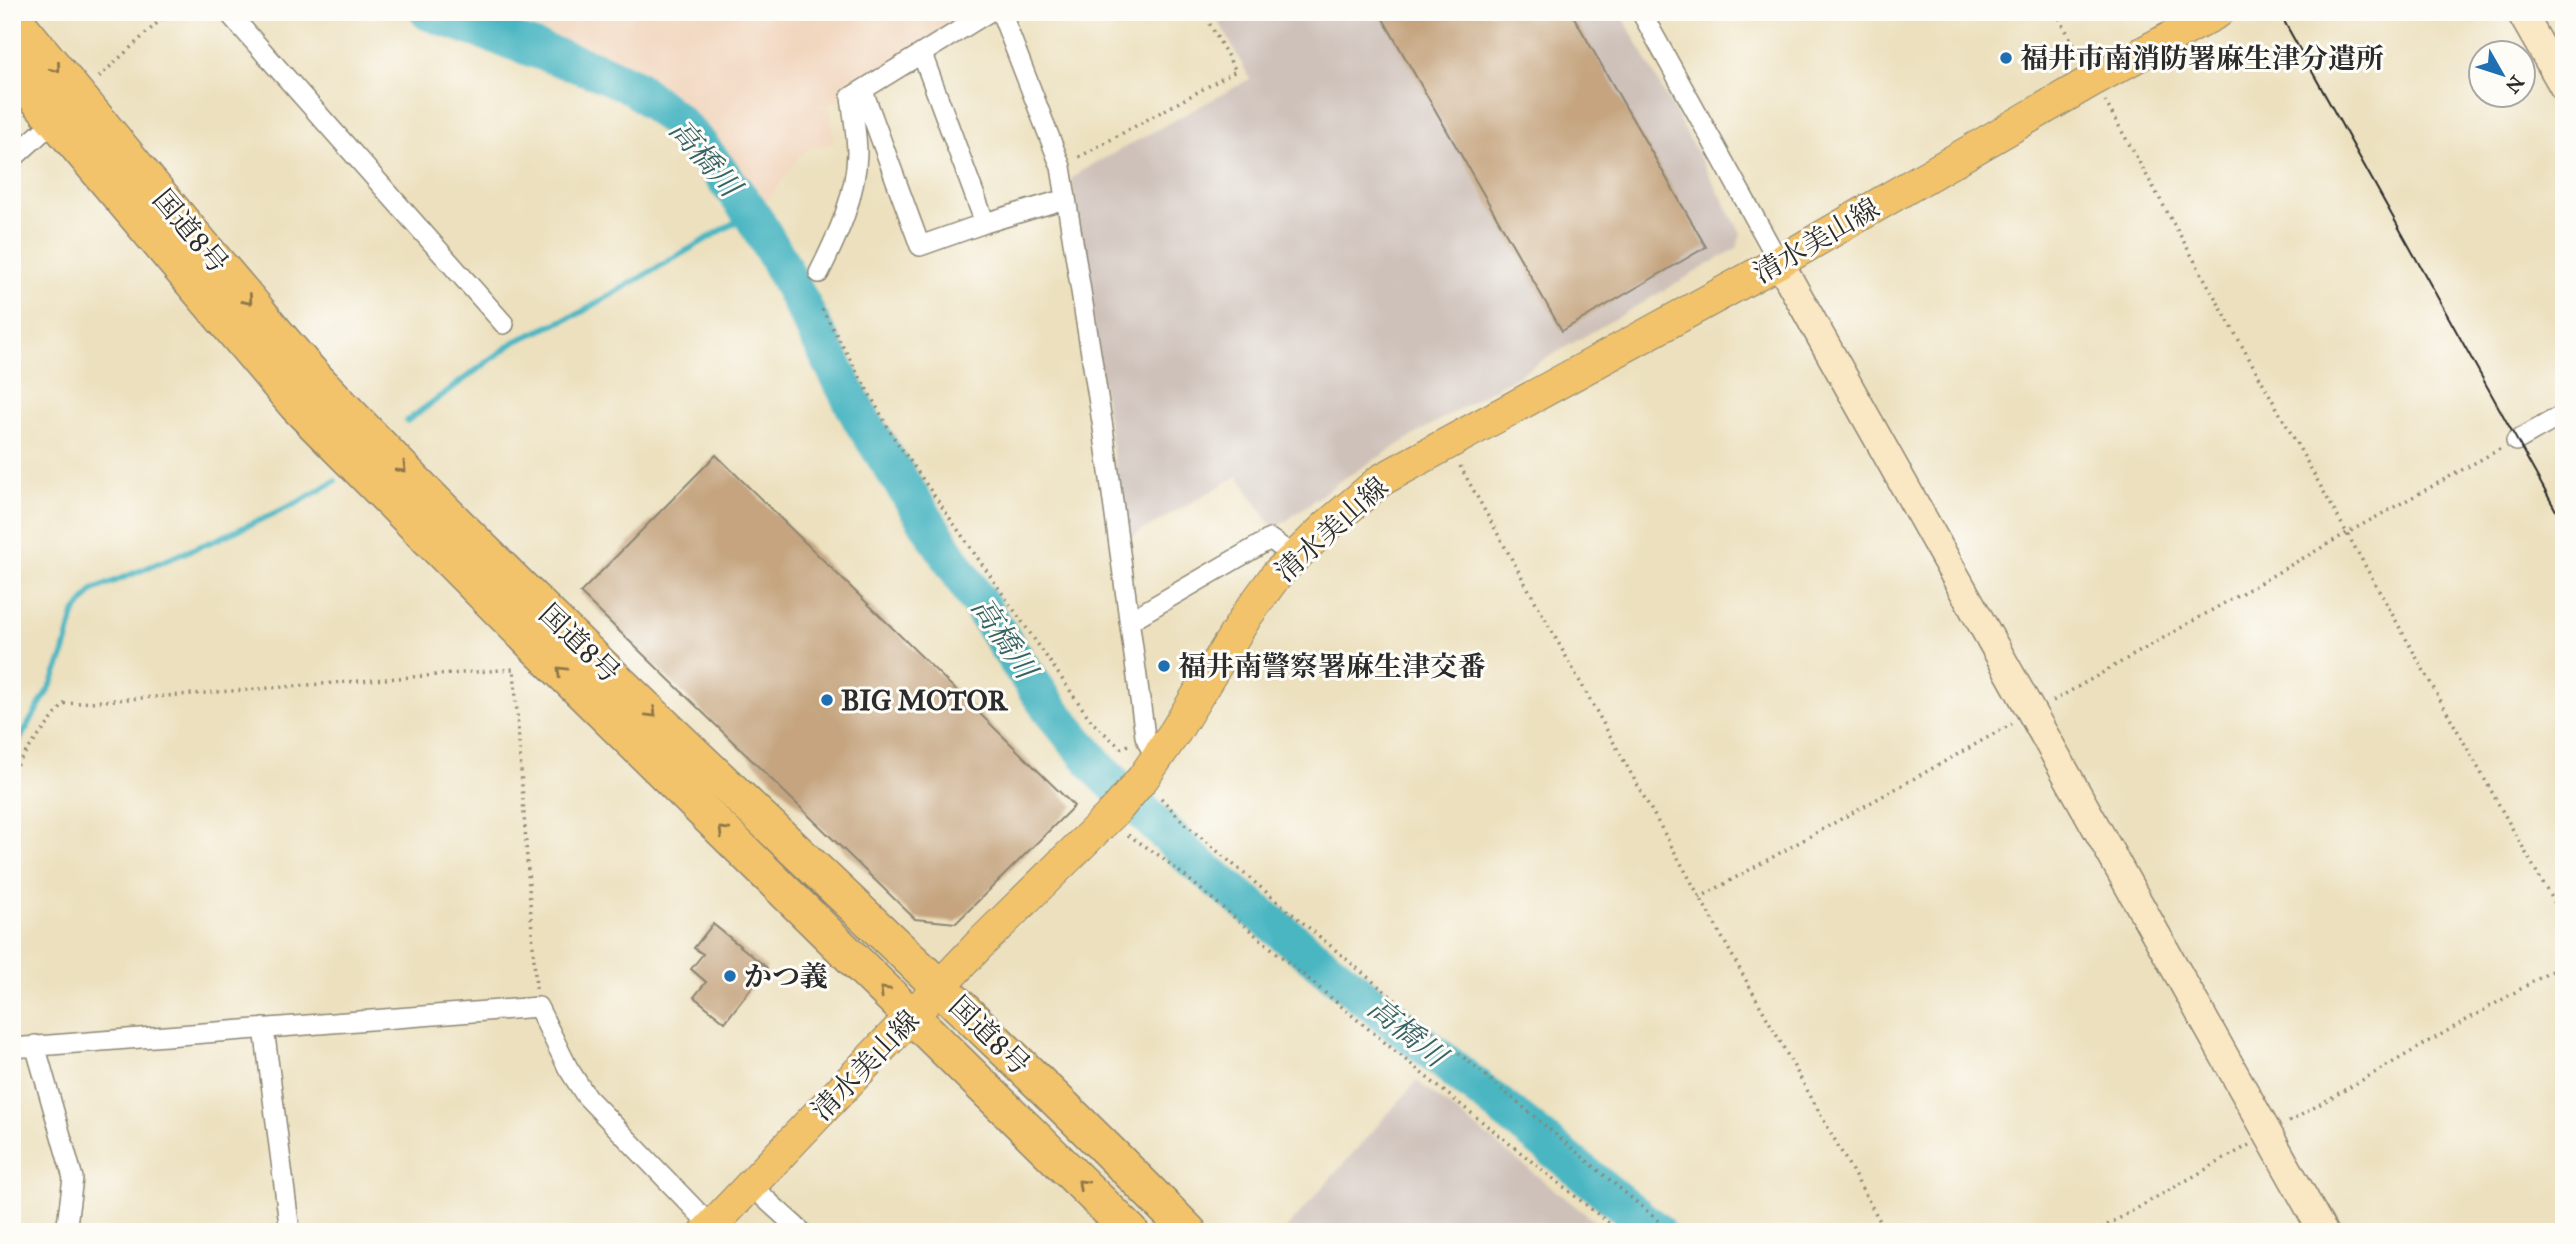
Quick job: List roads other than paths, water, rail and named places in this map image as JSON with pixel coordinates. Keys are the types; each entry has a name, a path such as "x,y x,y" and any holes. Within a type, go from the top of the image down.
{"highway":[{"name":"国道8号","path":"12,16 320,383 384,450 464,532 1079,1120 1189,1232"},
{"name":"国道8号","path":"12,69 296,405 535,646 1131,1232"}],"main road":[{"name":"清水美山線","path":"708,1229 979,945 1112,814 1277,574 1381,480 1779,262 2093,80 2218,12"}],"street":[{"path":"229,12 504,324"},
{"path":"819,273 841,230 853,189 857,152 851,97 989,12"},
{"path":"1002,12 1061,167 1103,428 1148,758"},
{"path":"1641,12 2323,1232"},
{"path":"2521,12 2564,87"},
{"path":"922,54 985,223"},
{"path":"863,91 920,246 1065,199"},
{"path":"12,159 54,121"},
{"path":"2516,440 2564,414"},
{"path":"1129,621 1270,539 1295,557"},
{"path":"12,1048 538,1007 568,1068 586,1096 708,1229"},
{"path":"264,1028 290,1232"},
{"path":"35,1045 72,1178 66,1232"},
{"path":"750,1185 802,1232"}],"waterway":[{"name":"高橋川","path":"429,12 600,72 635,88 674,119 700,146 751,213 778,259 862,421 1008,648 1053,713 1100,770 1194,861 1657,1232"},
{"path":"407,421 516,341 580,313 751,213"},
{"path":"12,753 52,683 63,656 74,614 93,590 218,539 299,502 335,481"}],"tram line":[{"path":"2279,12 2564,525"}],"place":[{"name":"福井市南消防署麻生津分遣所","path":"2006,58"},
{"name":"福井南警察署麻生津交番","path":"1164,666"},
{"name":"BIG MOTOR","path":"827,700"},
{"name":"かつ義","path":"730,976"}]}
